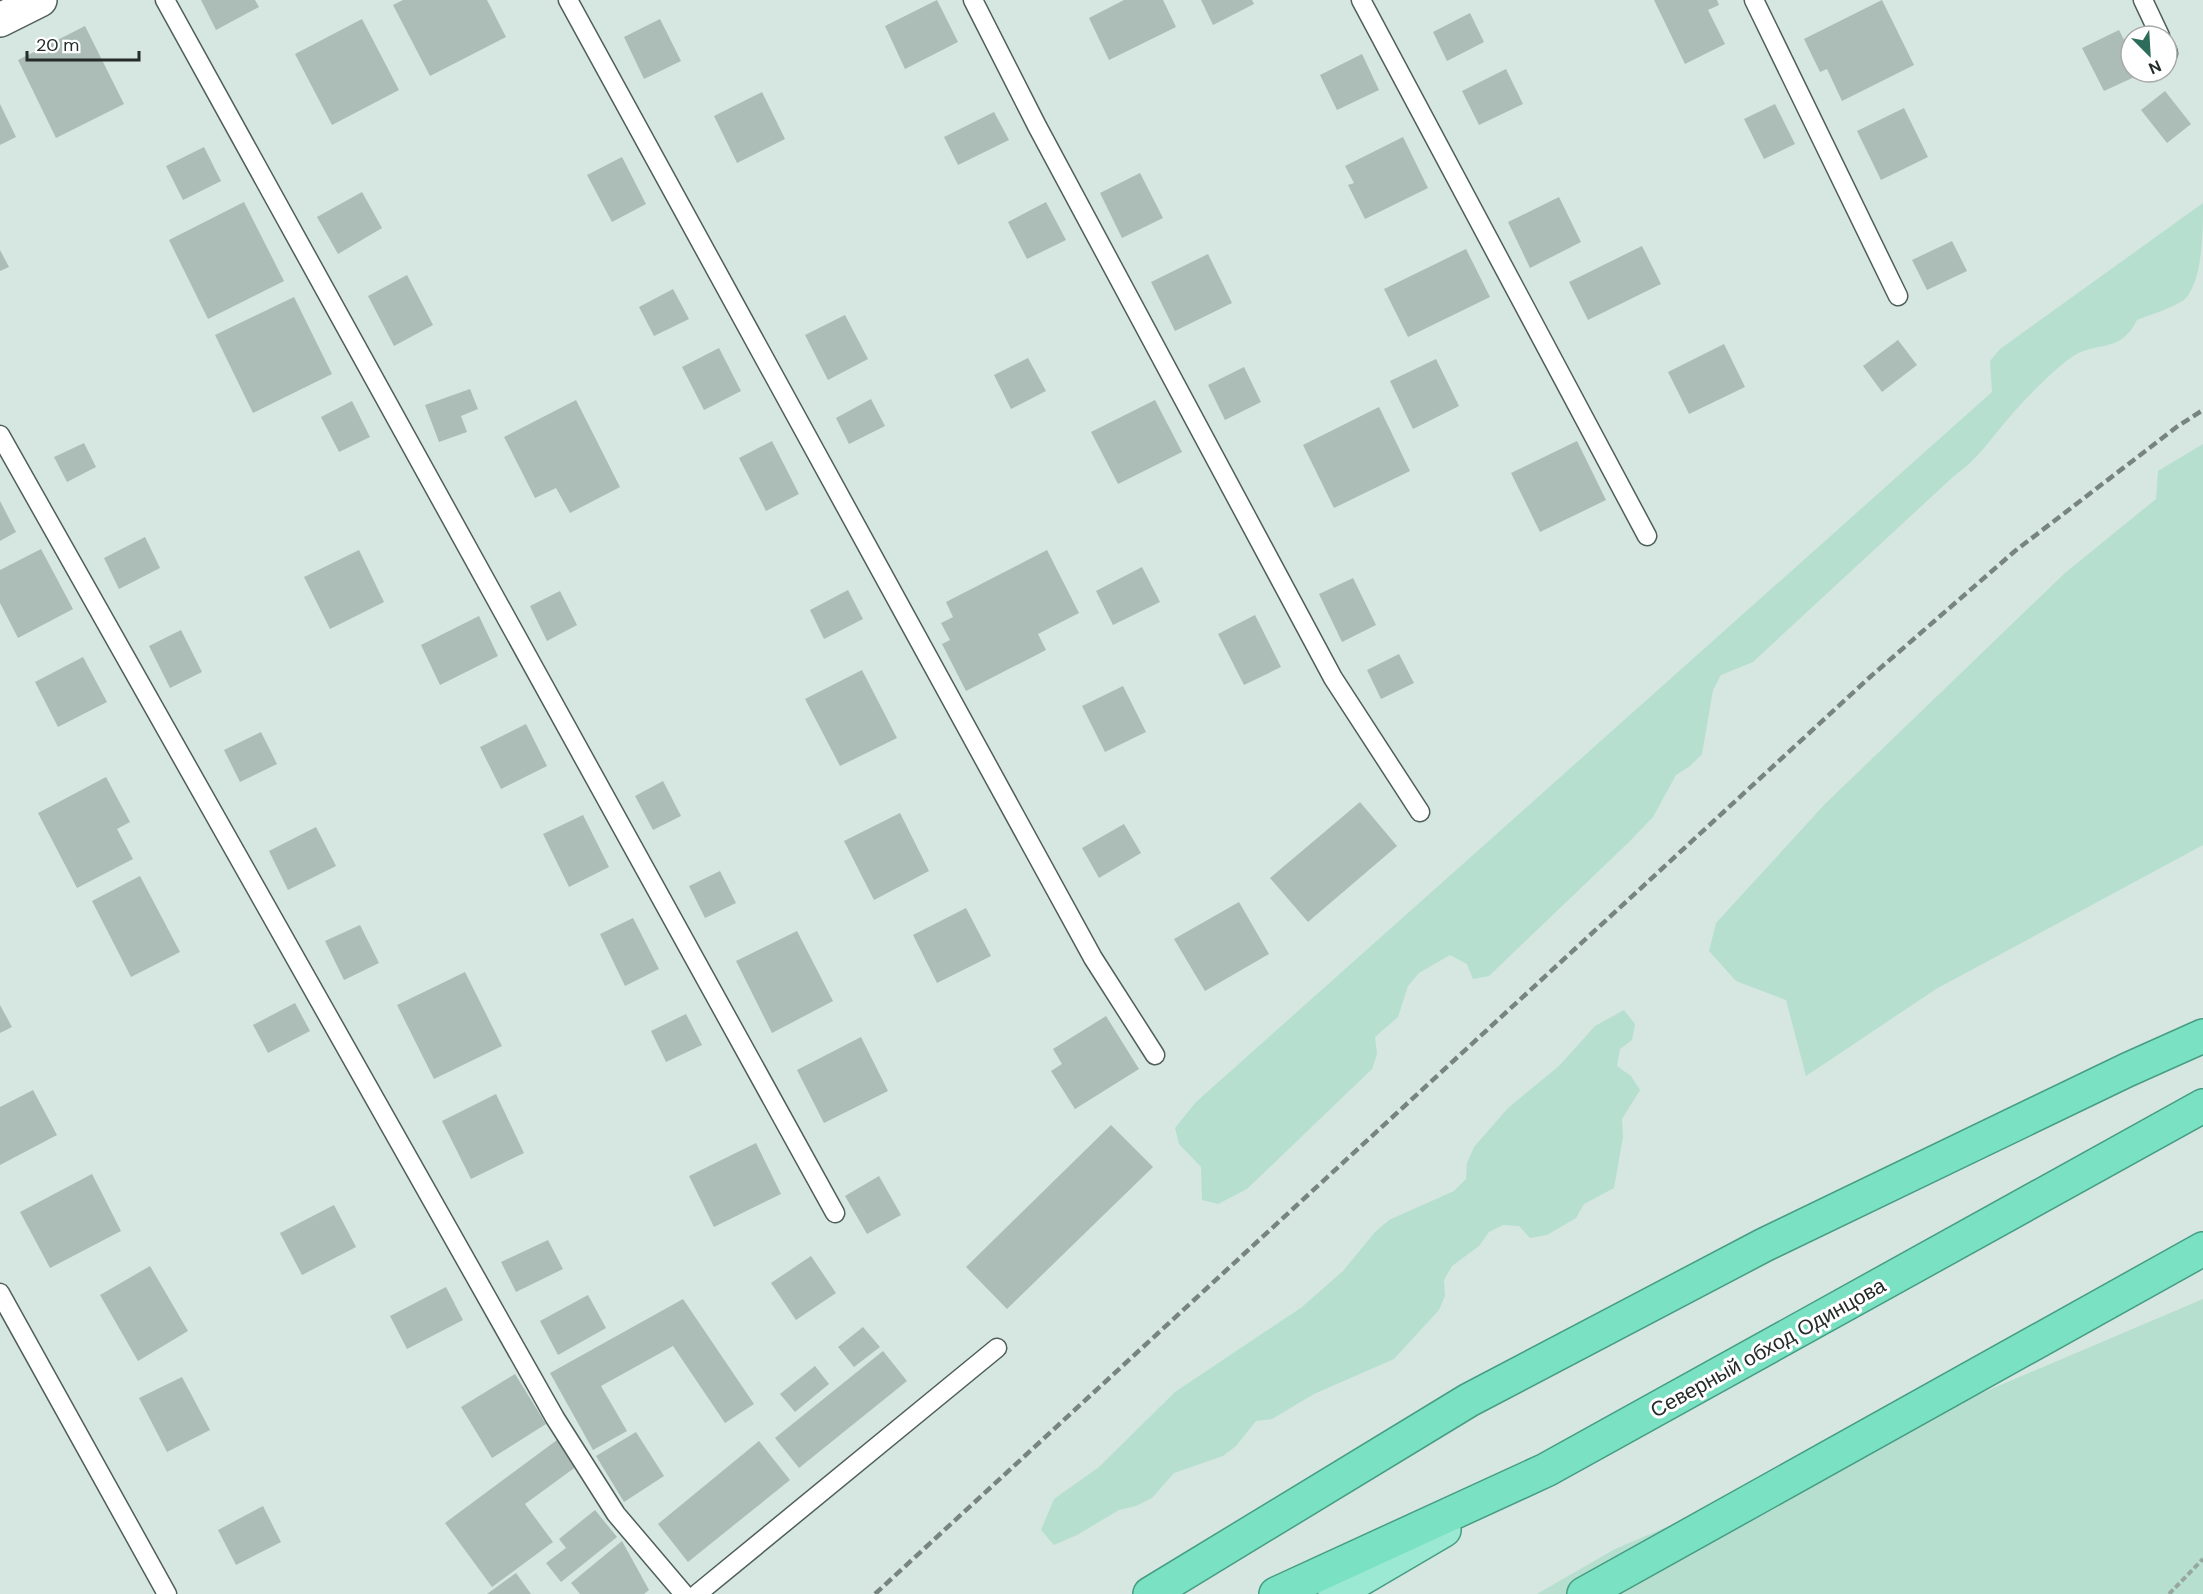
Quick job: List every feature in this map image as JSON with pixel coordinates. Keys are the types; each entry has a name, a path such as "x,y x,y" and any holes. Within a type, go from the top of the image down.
{"highway":[{"path":"1150,1594 1469,1400 1764,1245 2127,1070 2203,1036"},
{"name":"Северный обход Одинцова","path":"1546,1470 2203,1106"},
{"path":"1584,1594 2199,1251"},
{"path":"1625,1594 1854,1443"},
{"path":"1276,1594 1546,1470"}],"main road":[{"name":"Северный обход Одинцова","path":"1335,1594 1546,1470"}],"street":[{"path":"0,20 40,0"}],"lane":[{"path":"165,0 835,1213"},
{"path":"568,0 1093,958 1155,1054"},
{"path":"973,0 1037,126 1333,678 1420,812"},
{"path":"1362,0 1647,536"},
{"path":"1754,0 1898,296"},
{"path":"2143,0 2154,24"},
{"path":"0,435 555,1418 616,1514 684,1594"},
{"path":"0,1293 166,1594"},
{"path":"697,1594 997,1348"}],"path":[{"path":"2169,1594 2203,1559"}],"green space":[{"path":"2203,203 2201,255 2195,281 2184,300 2137,320 2130,331 2114,343 2079,353 2061,365 1969,463 1753,662 1721,675 1713,690 1702,754 1676,775 1653,817 1630,841 1489,976 1473,979 1467,964 1450,955 1419,973 1408,986 1398,1017 1375,1037 1377,1054 1372,1069 1247,1189 1218,1204 1202,1200 1201,1167 1179,1144 1175,1128 1196,1102 1992,392 1990,361 2000,349"},
{"path":"2203,444 2203,845 1936,989 1806,1076 1786,1000 1736,981 1709,951 1716,923 1825,804 2065,573 2156,499 2158,471"},
{"path":"1624,1010 1635,1024 1632,1040 1620,1049 1617,1066 1631,1076 1640,1090 1622,1119 1623,1137 1614,1188 1584,1204 1576,1218 1547,1235 1530,1238 1519,1226 1503,1225 1489,1232 1479,1246 1452,1266 1444,1280 1445,1296 1439,1310 1394,1359 1314,1394 1272,1419 1256,1421 1236,1446 1223,1456 1174,1473 1152,1498 1136,1506 1119,1510 1077,1535 1054,1545 1041,1530 1054,1499 1099,1467 1175,1392 1302,1307 1343,1271 1375,1232 1389,1220 1454,1191 1466,1179 1467,1163 1474,1147 1508,1108 1559,1066 1595,1026"},
{"path":"2203,1299 2203,1594 1537,1594 1615,1549"}],"building":[{"path":"201,0 255,0 259,7 216,30"},
{"path":"403,0 487,0 506,37 430,76 393,5"},
{"path":"937,0 958,42 905,69 885,26"},
{"path":"1124,0 1163,0 1176,27 1109,60 1089,18"},
{"path":"1201,0 1252,0 1254,4 1213,25"},
{"path":"1654,0 1717,0 1719,5 1708,10 1725,44 1685,64"},
{"path":"1882,0 1914,65 1842,101 1827,69 1820,72 1804,39"},
{"path":"1470,13 1484,42 1447,61 1433,32"},
{"path":"362,19 399,90 332,125 295,54"},
{"path":"660,19 681,61 644,79 624,37"},
{"path":"85,26 124,104 56,138 18,60"},
{"path":"2119,30 2119,84 2104,91 2082,48"},
{"path":"1362,54 1379,90 1337,110 1320,75"},
{"path":"1506,69 1523,104 1479,125 1462,91"},
{"path":"2165,91 2191,124 2167,143 2141,110"},
{"path":"762,92 785,139 737,163 714,116"},
{"path":"0,104 16,137 0,145"},
{"path":"1775,104 1795,144 1764,159 1744,119"},
{"path":"1904,108 1928,157 1881,180 1857,131"},
{"path":"994,112 1009,140 958,165 944,137"},
{"path":"1403,137 1428,188 1365,219 1348,185 1354,183 1345,166"},
{"path":"204,147 221,181 183,200 166,166"},
{"path":"622,157 646,204 612,222 587,175"},
{"path":"1140,173 1163,218 1122,238 1100,193"},
{"path":"362,192 382,228 338,254 317,217"},
{"path":"1559,197 1581,242 1530,268 1508,222"},
{"path":"244,202 284,281 208,319 169,240"},
{"path":"1046,202 1066,240 1027,259 1008,222"},
{"path":"1952,241 1967,271 1927,290 1912,260"},
{"path":"1642,246 1661,284 1588,320 1569,282"},
{"path":"1466,249 1490,297 1408,337 1384,289"},
{"path":"0,250 9,267 0,271"},
{"path":"1208,254 1232,303 1175,331 1151,282"},
{"path":"407,275 433,325 394,346 368,296"},
{"path":"673,289 689,319 654,336 639,307"},
{"path":"294,297 332,374 253,413 215,335"},
{"path":"845,315 868,359 828,380 805,335"},
{"path":"1898,340 1917,365 1882,392 1863,366"},
{"path":"1724,344 1745,387 1689,414 1668,372"},
{"path":"719,348 741,391 704,410 682,367"},
{"path":"1028,358 1046,391 1011,409 994,375"},
{"path":"1436,359 1459,406 1413,429 1390,381"},
{"path":"1244,367 1261,402 1225,420 1208,385"},
{"path":"470,389 478,409 461,416 467,432 439,442 425,405"},
{"path":"871,399 885,426 849,444 836,418"},
{"path":"576,400 620,487 570,513 556,488 535,498 504,437"},
{"path":"1155,400 1182,452 1118,484 1091,432"},
{"path":"352,401 370,437 339,452 321,417"},
{"path":"1379,407 1410,471 1334,508 1303,445"},
{"path":"772,441 799,494 766,511 739,458"},
{"path":"1577,441 1606,500 1540,532 1511,473"},
{"path":"84,443 96,467 67,482 54,457"},
{"path":"0,501 16,532 0,541"},
{"path":"145,537 160,568 119,589 104,558"},
{"path":"41,549 73,609 18,638 0,603 0,570"},
{"path":"359,550 384,602 330,629 304,577"},
{"path":"1047,550 1079,613 1038,634 1046,650 966,691 942,644 950,640 941,623 953,617 946,602"},
{"path":"1142,567 1160,602 1113,625 1096,591"},
{"path":"1353,578 1376,625 1342,642 1319,594"},
{"path":"848,590 863,619 824,639 810,610"},
{"path":"560,591 577,625 547,641 530,606"},
{"path":"1255,615 1281,667 1244,685 1218,634"},
{"path":"479,616 498,656 440,685 421,645"},
{"path":"181,630 202,672 170,688 149,646"},
{"path":"1399,654 1414,683 1381,699 1367,670"},
{"path":"83,657 107,702 58,727 35,682"},
{"path":"862,670 897,738 840,766 805,699"},
{"path":"1123,686 1146,732 1105,752 1082,706"},
{"path":"526,724 547,766 501,789 480,747"},
{"path":"261,732 277,764 240,782 224,750"},
{"path":"106,777 130,822 117,829 133,859 77,888 38,813"},
{"path":"663,781 681,816 653,830 635,796"},
{"path":"1360,802 1397,846 1308,922 1270,878"},
{"path":"900,813 929,871 874,900 844,841"},
{"path":"583,815 609,867 569,887 543,834"},
{"path":"1124,824 1141,853 1099,878 1082,848"},
{"path":"316,827 336,866 288,890 269,851"},
{"path":"720,871 736,903 705,918 689,886"},
{"path":"140,876 180,952 131,977 92,901"},
{"path":"1239,902 1269,954 1205,991 1174,939"},
{"path":"966,908 991,956 937,983 913,935"},
{"path":"633,918 659,969 625,986 600,934"},
{"path":"360,925 379,963 344,980 325,941"},
{"path":"797,931 833,1001 772,1033 736,961"},
{"path":"465,972 502,1046 434,1079 397,1005"},
{"path":"295,1003 310,1031 268,1053 253,1025"},
{"path":"0,1005 12,1027 0,1033"},
{"path":"686,1014 702,1045 666,1062 651,1031"},
{"path":"1106,1016 1139,1069 1075,1109 1051,1071 1062,1064 1053,1049"},
{"path":"861,1037 888,1091 824,1123 797,1070"},
{"path":"33,1090 57,1135 0,1165 0,1107"},
{"path":"496,1094 524,1153 471,1179 442,1121"},
{"path":"1111,1125 1153,1167 1007,1309 966,1267"},
{"path":"756,1143 781,1194 714,1227 689,1176"},
{"path":"92,1174 121,1231 50,1268 20,1212"},
{"path":"879,1176 901,1215 867,1234 845,1196"},
{"path":"334,1205 356,1247 302,1275 280,1233"},
{"path":"548,1240 563,1269 516,1292 501,1262"},
{"path":"811,1256 836,1293 796,1320 771,1283"},
{"path":"150,1266 188,1331 138,1361 100,1295"},
{"path":"446,1287 463,1320 407,1349 390,1316"},
{"path":"588,1295 606,1328 558,1355 540,1321"},
{"path":"683,1299 754,1404 725,1423 673,1346 601,1386 627,1431 593,1450 550,1373"},
{"path":"863,1327 880,1347 854,1367 838,1347"},
{"path":"883,1351 907,1381 799,1468 775,1438"},
{"path":"815,1366 829,1384 795,1412 780,1394"},
{"path":"515,1374 546,1424 492,1458 461,1407"},
{"path":"182,1377 210,1430 167,1452 139,1398"},
{"path":"636,1432 664,1476 624,1502 596,1456"},
{"path":"557,1440 577,1466 525,1504 553,1542 492,1587 445,1523"},
{"path":"759,1441 790,1480 688,1562 658,1524"},
{"path":"263,1506 281,1542 236,1565 218,1530"},
{"path":"595,1510 617,1537 561,1582 546,1563 566,1548 559,1539"},
{"path":"622,1541 649,1590 644,1594 580,1594 571,1583"},
{"path":"516,1573 531,1594 487,1594"}],"railway":[{"path":"875,1594 1870,677 2015,551 2178,426 2203,410"}]}
